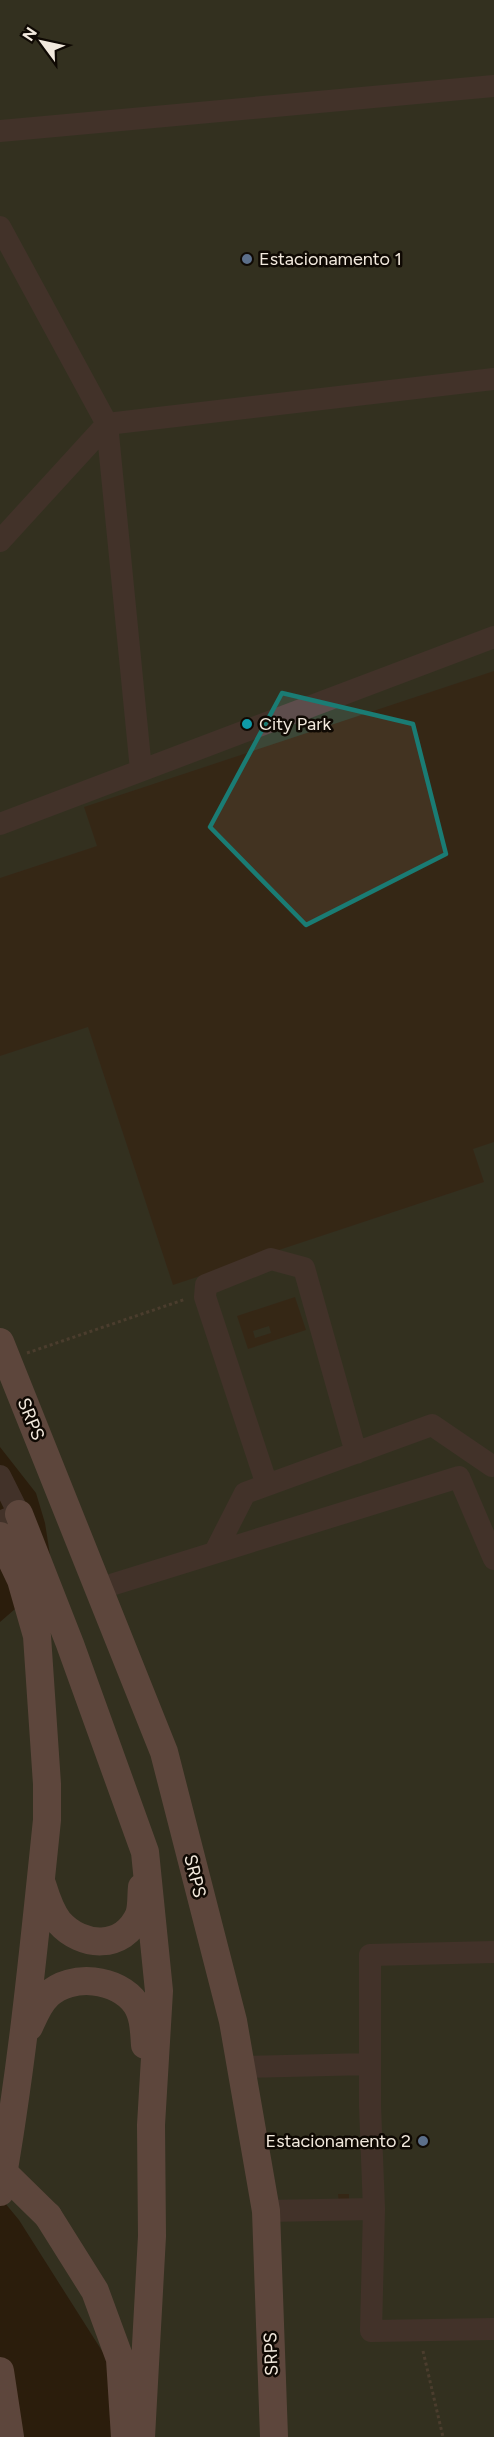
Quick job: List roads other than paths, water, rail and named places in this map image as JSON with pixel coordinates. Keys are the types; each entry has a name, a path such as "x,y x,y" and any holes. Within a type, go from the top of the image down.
{"main road":[{"name":"SRPS","path":"3,1351 164,1752 233,2021 266,2211 274,2437"},
{"path":"9,1518 70,1644 145,1852 159,1991 151,2125"},
{"path":"0,1536 21,1580 37,1636 47,1784 46,1820 22,2041 11,2131 0,2192"},
{"path":"40,1880 49,1907 58,1921 82,1940 99,1943 128,1930 139,1914 145,1852"},
{"path":"22,2041 42,2000 62,1985 77,1981 96,1982 123,1992 136,2004 144,2023 151,2125 152,2236 141,2437"},
{"path":"0,2169 48,2216 95,2291 120,2359 125,2437"},
{"path":"0,2371 10,2437"}],"street":[{"path":"0,131 494,86"},
{"path":"0,226 107,424 141,771"},
{"path":"0,541 107,424 494,379"},
{"path":"0,824 494,637"},
{"path":"267,1485 205,1297 206,1285 271,1259 304,1268 356,1453"},
{"path":"215,1552 245,1493 432,1425 493,1466"},
{"path":"98,1589 493,1466"},
{"path":"0,1476 9,1518"},
{"path":"459,1478 494,1559"},
{"path":"494,1952 370,1955 374,2209 371,2331 494,2329"},
{"path":"242,2067 370,2064"},
{"path":"266,2211 374,2209"}],"place":[{"name":"Estacionamento 1","path":"247,259"},
{"name":"City Park","path":"247,724"},
{"name":"Estacionamento 2","path":"423,2141"}]}
